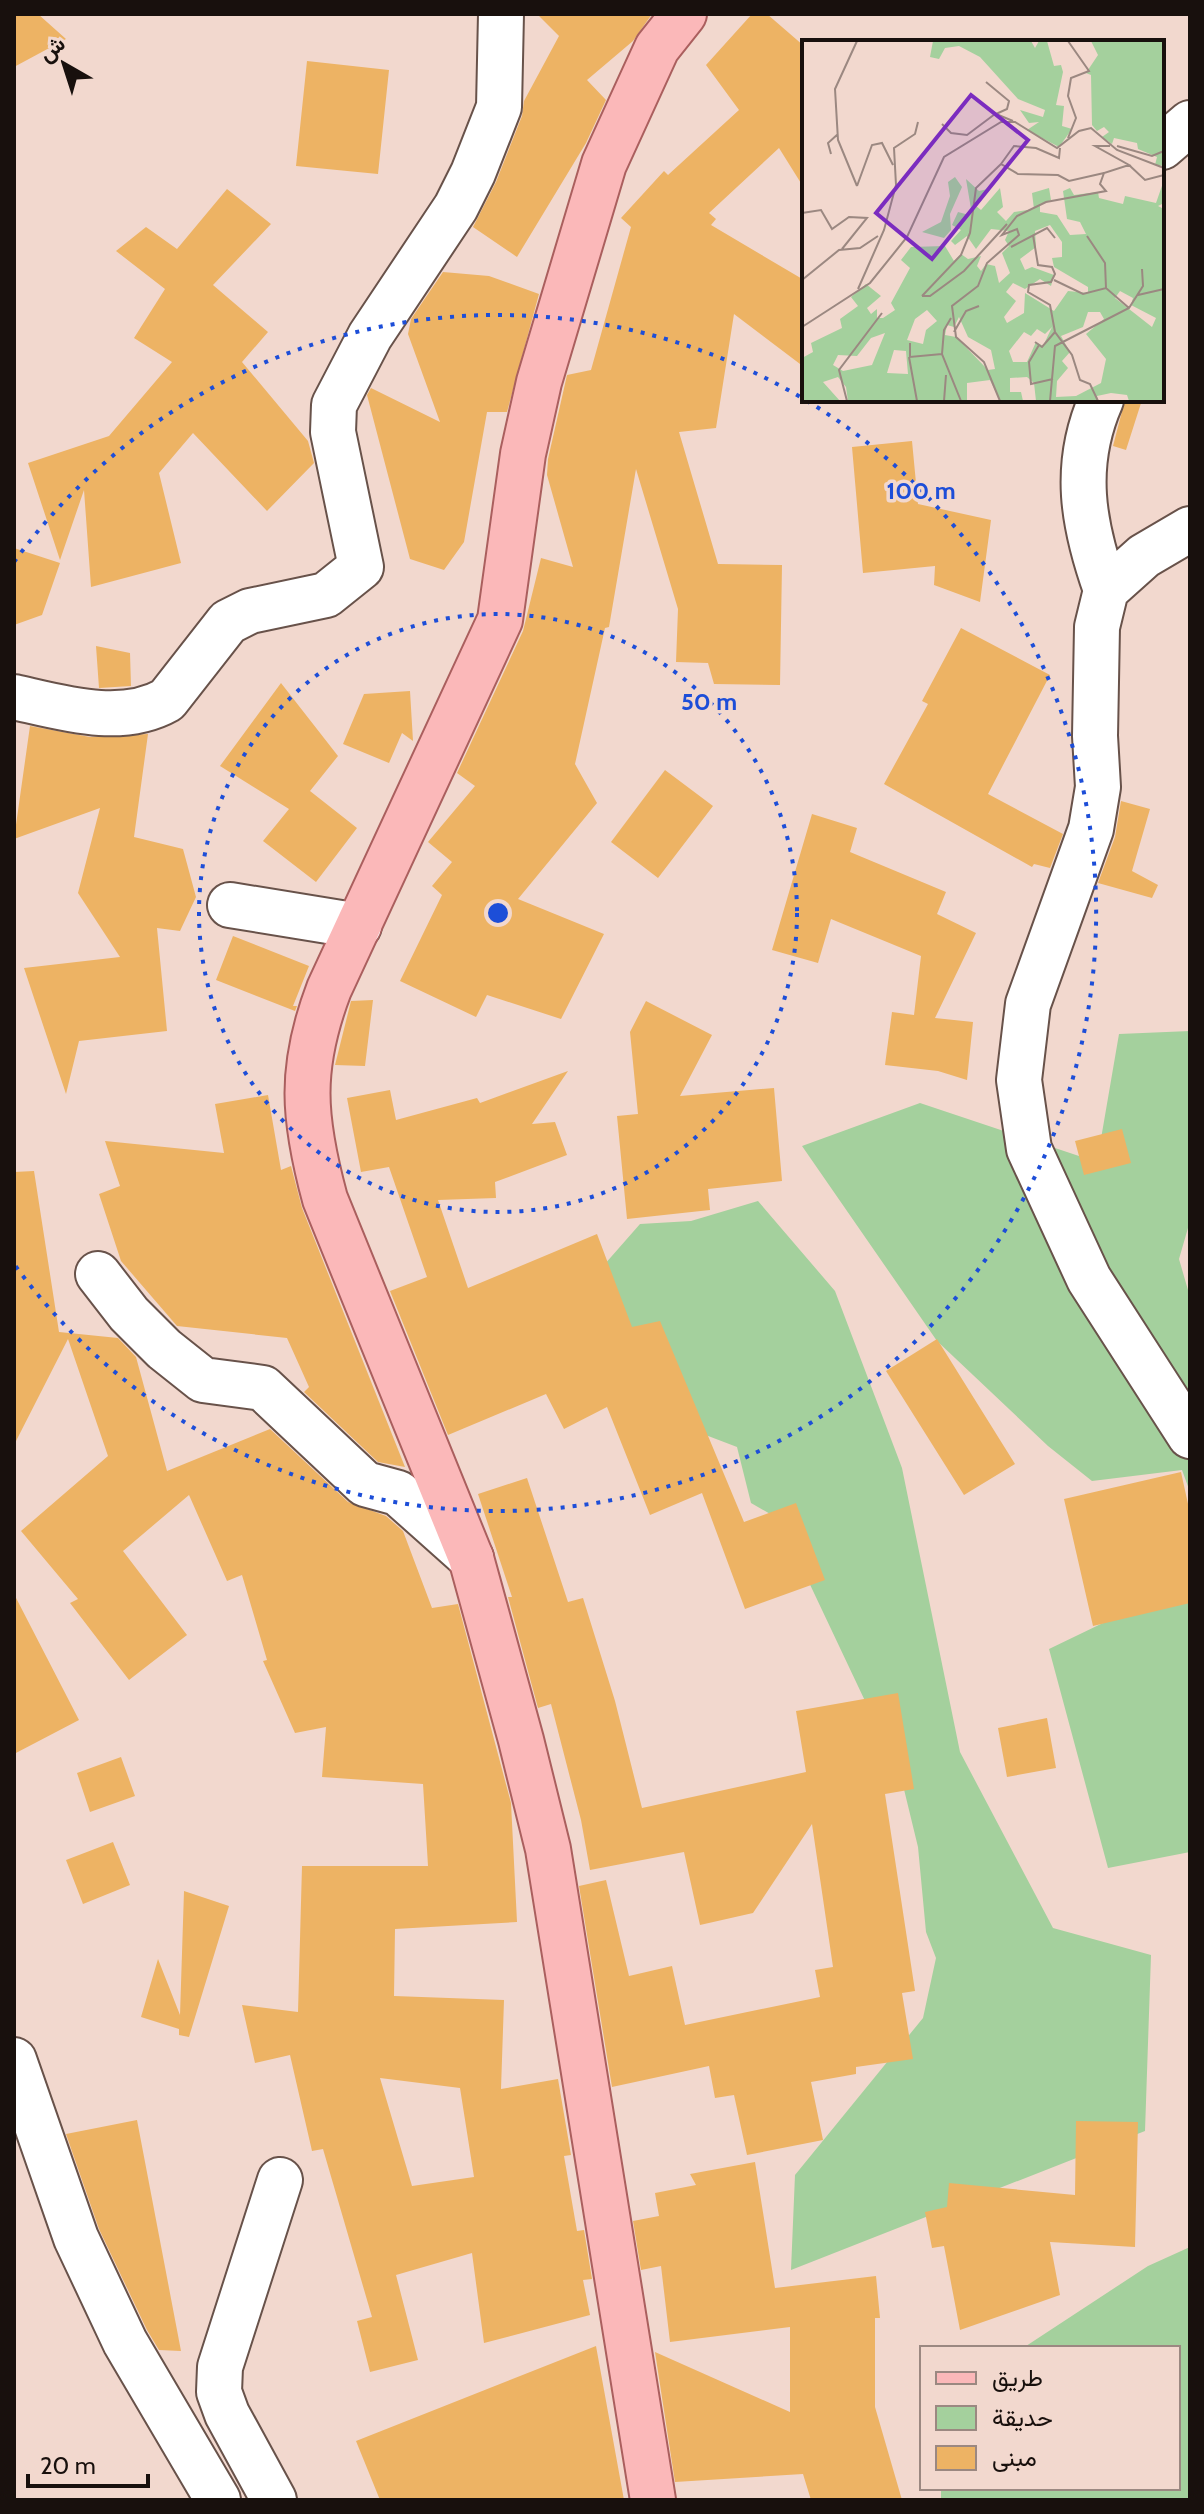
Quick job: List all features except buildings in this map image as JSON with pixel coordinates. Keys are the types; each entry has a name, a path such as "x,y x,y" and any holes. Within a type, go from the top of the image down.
{"main road":[{"path":"653,2500 548,1849 471,1558 325,1199 311,1144 306,1088 313,1032 500,620 523,454 539,382 604,164 657,48 684,14"}],"street":[{"path":"14,697 70,710 137,714 167,700 228,622 250,611 326,595 361,567 333,432 334,405 370,336 456,207 473,173 499,107 501,14"},
{"path":"1164,145 1190,123"},
{"path":"1101,402 1084,469 1083,501 1087,538 1106,590 1097,627 1096,801 1091,829 1028,1004 1019,1080 1029,1149 1089,1279 1190,1436"},
{"path":"1106,590 1144,556 1190,529"},
{"path":"230,905 359,926"},
{"path":"98,1274 155,1340 203,1380 263,1388 365,1484 398,1493 471,1558"},
{"path":"14,2060 76,2238 125,2342 218,2500"},
{"path":"274,2500 227,2414 219,2392 220,2367 280,2180"}],"green space":[{"path":"1190,1031 1190,1221 1179,1259 1190,1297 1190,1492 1182,1470 1092,1481 1048,1446 937,1341 802,1146 920,1103 1097,1162 1119,1034"},
{"path":"758,1201 835,1291 902,1468 960,1752 1053,1928 1151,1955 1145,2131 791,2270 795,2175 923,2018 936,1958 926,1932 918,1847 901,1777 779,1519 751,1503 737,1447 669,1421 604,1265 640,1224 691,1221"},
{"path":"1190,1581 1190,1852 1108,1868 1049,1649"},
{"path":"1190,2247 1190,2500 941,2500 941,2490 1180,2490 1180,2346 1026,2346 1148,2266"}]}
